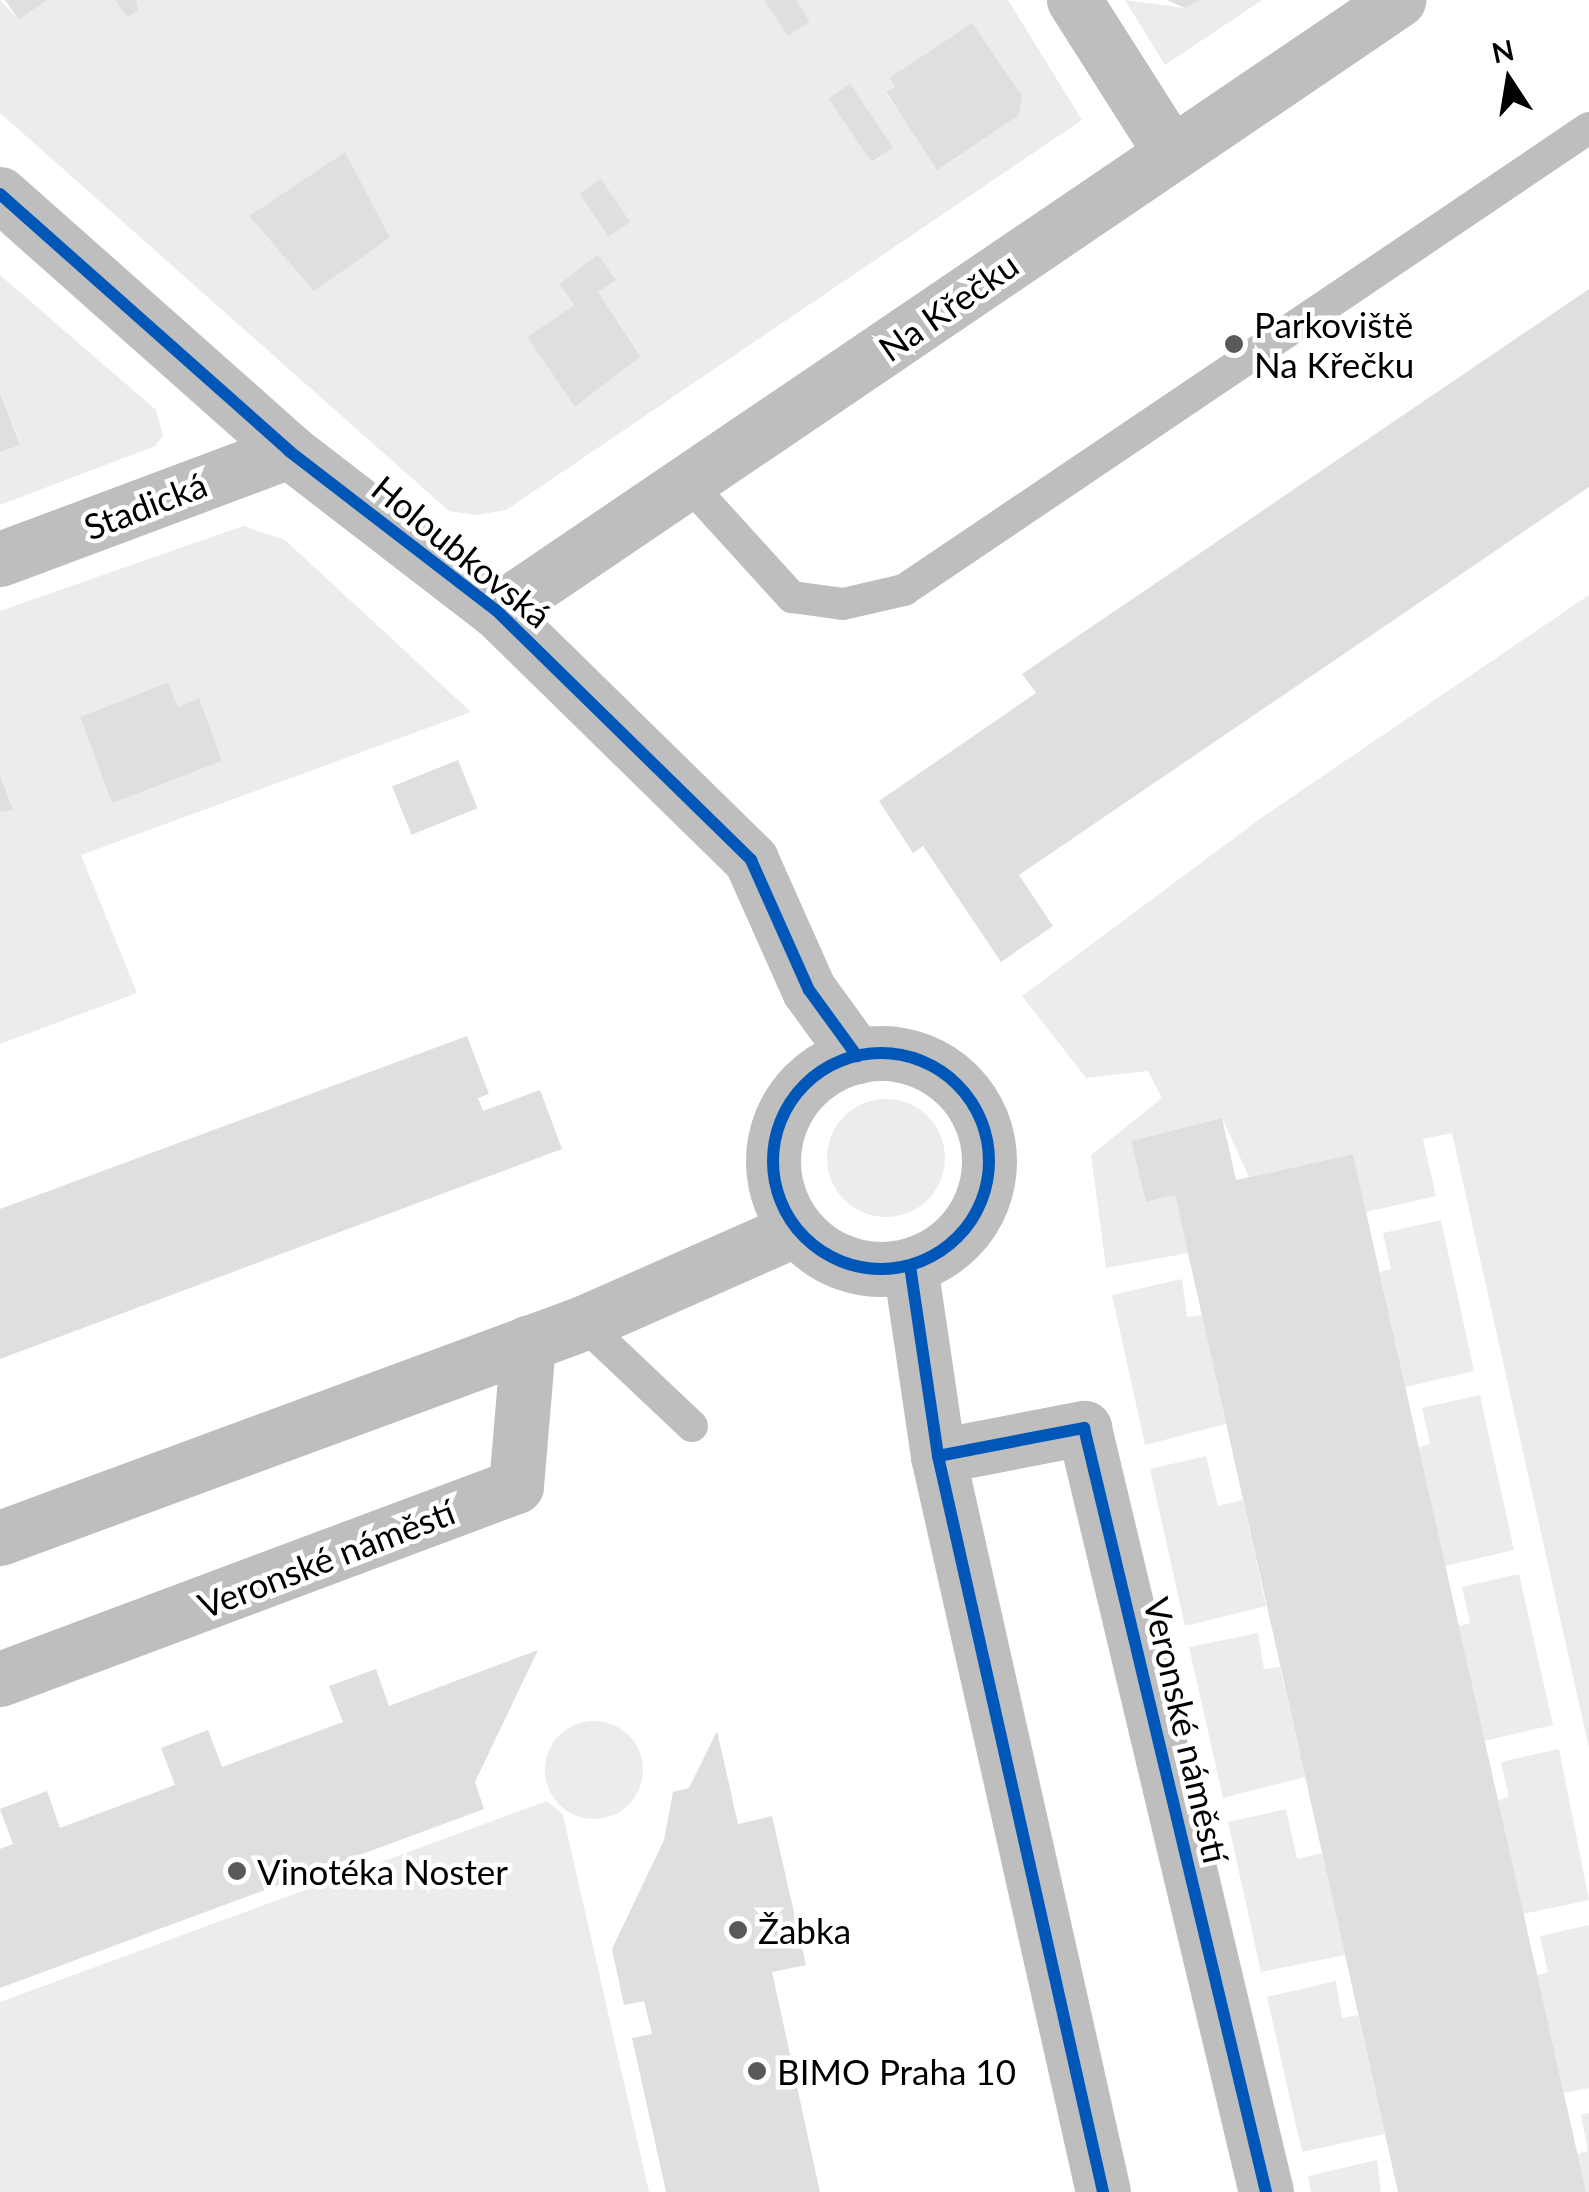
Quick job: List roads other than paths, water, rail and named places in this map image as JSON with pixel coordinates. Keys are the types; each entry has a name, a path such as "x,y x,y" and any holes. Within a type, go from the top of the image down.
{"street":[{"path":"1074,0 1171,152"},
{"name":"Na Křečku","path":"498,611 1398,0"},
{"name":"Holoubkovská","path":"0,194 290,451 498,611 750,860 809,990 857,1056"},
{"name":"Stadická","path":"0,559 290,451"},
{"path":"857,1056 930,1064 960,1086 986,1136 987,1191 970,1224 944,1251 910,1266 848,1264 796,1229 776,1180 778,1126 796,1094 857,1056"},
{"path":"0,1538 582,1323 796,1229"},
{"path":"910,1266 938,1456 1102,2192"},
{"name":"Veronské náměstí","path":"0,1680 516,1486 528,1342"},
{"name":"Veronské náměstí","path":"938,1456 1084,1428 1266,2192"}],"lane":[{"path":"689,484 792,597 843,604 904,590 1589,128"},
{"path":"582,1323 692,1426"}],"place":[{"name":"Parkoviště Na Křečku","path":"1234,344"},
{"name":"Vinotéka Noster","path":"237,1871"},
{"name":"Žabka","path":"738,1930"},
{"name":"BIMO Praha 10","path":"757,2071"}]}
